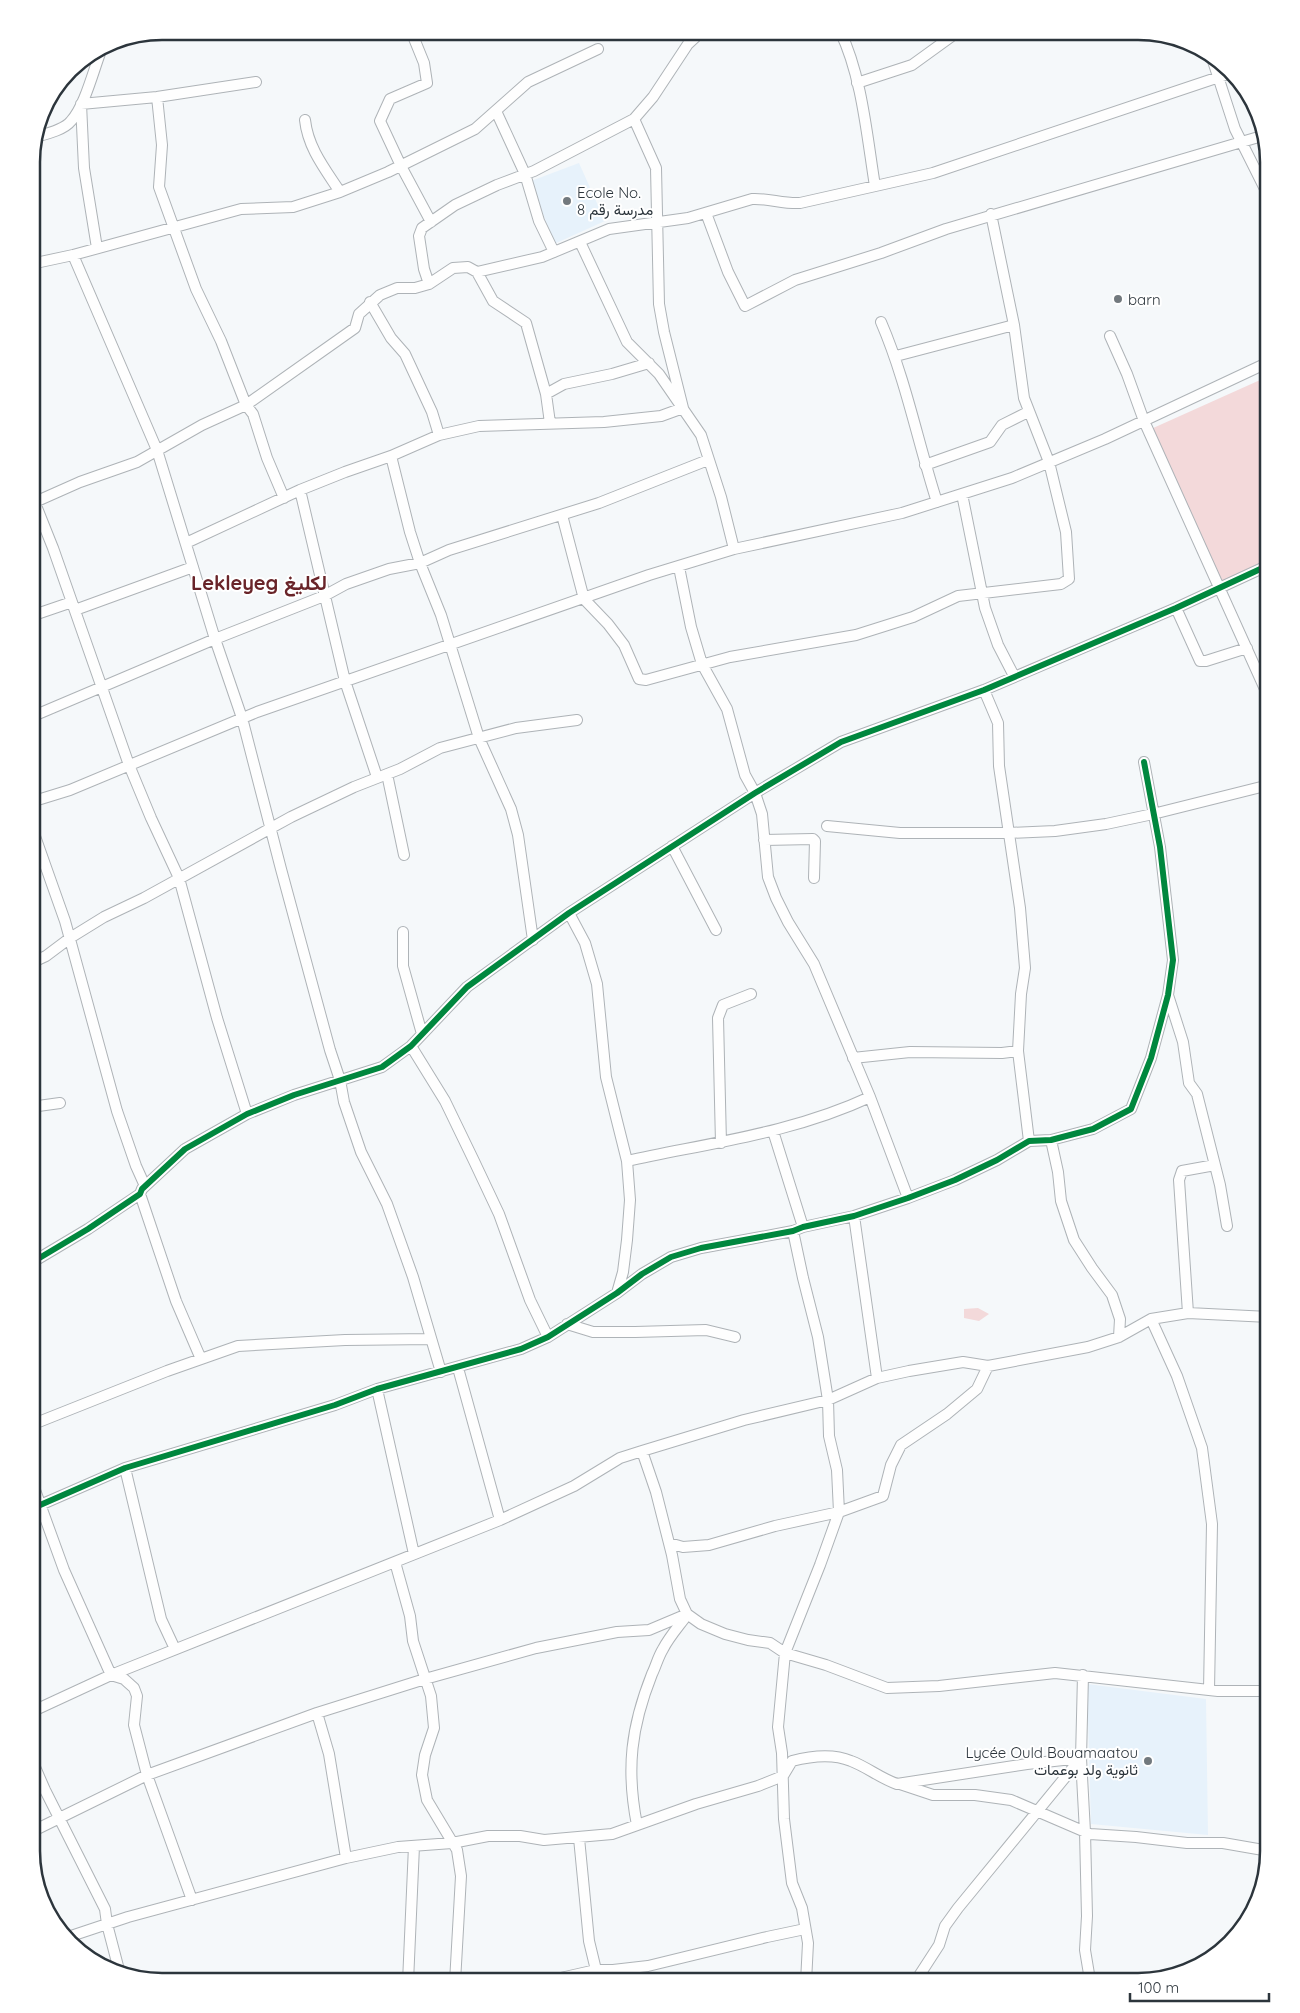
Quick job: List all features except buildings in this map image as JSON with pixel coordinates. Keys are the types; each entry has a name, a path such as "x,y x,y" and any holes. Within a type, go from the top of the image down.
{"street":[{"path":"415,40 424,63 427,83 390,99 380,121 401,166 431,222"},
{"path":"430,284 424,269 419,236 422,228 455,206 497,185 525,174 634,119 653,97 692,40"},
{"path":"844,40 857,83 875,186"},
{"path":"857,83 912,64 947,40"},
{"path":"40,262 245,208 293,208 340,192 401,166 475,129 528,82 598,49"},
{"path":"43,135 71,122 82,104 98,59"},
{"path":"477,272 502,268 554,252 610,229 688,218 752,199 760,198 788,204 800,203 933,174 1223,76 1235,129 1260,179"},
{"path":"82,104 157,97 256,82"},
{"path":"157,97 162,145 158,180 196,289 221,341 246,405 253,414 267,458 284,498"},
{"path":"82,104 84,168 97,248"},
{"path":"496,111 525,174 539,221 554,252"},
{"path":"634,119 655,163 658,289 661,318 683,408"},
{"path":"304,120 314,152 340,192"},
{"path":"706,213 728,272 745,306 795,280 881,253 924,236 991,214 1257,138"},
{"path":"562,515 584,599 608,624 624,645 639,679 646,680 730,657 856,635 913,617 958,596 1062,584 1069,579 1066,532 1049,462 1028,412 1021,382 1014,325 991,214"},
{"path":"580,242 627,342 659,374 701,436 721,497 734,549"},
{"path":"73,255 157,450 215,639 242,718 330,1050 340,1080 344,1102 361,1152 387,1204 441,1372"},
{"path":"40,495 137,462 202,425 246,405 355,328 359,314 370,302 380,295 397,288 415,288 430,284 453,268 468,267 477,272 493,301 526,322 546,394 550,423"},
{"path":"370,302 391,338 405,354 432,412 439,436"},
{"path":"881,322 896,356 925,465 937,502"},
{"path":"896,356 1014,325"},
{"path":"1110,336 1144,421 1218,588 1260,677"},
{"path":"546,394 564,384 612,374 649,363"},
{"path":"40,799 70,790 242,718 649,575 734,549 902,513 1012,478 1144,421 1260,366"},
{"path":"186,543 300,490 439,436 479,426 604,422 661,416 683,408"},
{"path":"925,465 990,442 1002,425 1028,412"},
{"path":"391,456 420,563 450,644 480,738 511,809 518,835 533,940"},
{"path":"40,713 215,639 324,596 346,584 390,569 420,563 449,550 599,503 708,460"},
{"path":"300,490 345,681 382,776 404,855"},
{"path":"962,494 981,594 998,645 1014,676"},
{"path":"40,516 129,765 179,878 217,1018 247,1114"},
{"path":"40,614 73,606 193,567"},
{"path":"679,567 691,627 702,664 727,709 745,775 755,793 762,814 768,877 788,922 814,964 870,1097 908,1198"},
{"path":"40,1258 88,1230 143,1190 185,1149 247,1114 294,1095 382,1067 411,1046 467,987 569,913 755,793 841,742 984,690 1176,608 1260,569"},
{"path":"1176,608 1200,661 1206,661 1248,648"},
{"path":"984,690 998,723 999,766 1020,908 1025,968 1021,994 1018,1051 1029,1141"},
{"path":"40,959 104,917 309,808 400,769 440,748 516,728 576,720"},
{"path":"40,1505 124,1468 335,1405 377,1390 521,1349 548,1337 617,1293 642,1274 671,1257 701,1248 854,1216 908,1198 963,1176 997,1160 1029,1141 1051,1140 1093,1129 1130,1110 1152,1058 1168,995 1172,960 1160,847 1144,762"},
{"path":"828,826 900,833 1008,834 1064,830 1106,824 1153,814 1260,787"},
{"path":"764,840 813,839 815,841 814,878"},
{"path":"672,846 716,930"},
{"path":"40,851 70,938 117,1111 136,1166 173,1292 201,1359"},
{"path":"569,913 585,944 597,984 606,1077 626,1161 630,1200 623,1272 617,1293"},
{"path":"403,932 403,966 422,1034"},
{"path":"720,1142 718,1018 723,1005 751,994"},
{"path":"1168,995 1183,1042 1189,1083 1197,1094 1220,1185 1227,1226"},
{"path":"411,1046 445,1101 499,1214 530,1300 548,1337"},
{"path":"853,1058 910,1052 1018,1051"},
{"path":"626,1161 773,1131 844,1109 870,1097"},
{"path":"40,1106 60,1103"},
{"path":"773,1131 798,1229 802,1278 818,1337 828,1400 829,1436 837,1470 838,1512 820,1565 785,1653 778,1727 782,1753 784,1819 792,1883 802,1908 808,1943 806,1973"},
{"path":"1051,1140 1064,1208 1074,1240 1112,1295 1120,1319 1119,1337"},
{"path":"1188,1312 1179,1180 1182,1171 1215,1165"},
{"path":"854,1216 877,1378"},
{"path":"40,1708 111,1675 500,1520 574,1486 620,1458 744,1420 828,1400 877,1378 963,1362 988,1366 1088,1347 1119,1337 1152,1319 1188,1312 1260,1316"},
{"path":"1152,1319 1177,1376 1202,1448 1212,1524 1209,1690"},
{"path":"567,1324 593,1332 706,1330 735,1336"},
{"path":"40,1422 238,1346 345,1340 431,1340"},
{"path":"669,1543 683,1547 709,1545 775,1526 838,1512 883,1496 891,1465 901,1445 947,1414 977,1390 988,1366"},
{"path":"458,1368 500,1520"},
{"path":"377,1390 414,1554"},
{"path":"642,1451 656,1492 672,1555 680,1599 688,1614 701,1624 717,1631 748,1640 770,1643 785,1653 826,1665 887,1688 939,1686 1055,1673 1209,1690 1260,1691"},
{"path":"124,1468 161,1618 175,1649"},
{"path":"40,1516 111,1675 124,1679 134,1688 137,1696 134,1725 147,1775 192,1900"},
{"path":"394,1562 410,1616 413,1641 431,1696 434,1728 425,1755 422,1775 427,1800 457,1850 461,1876 455,1973"},
{"path":"40,1828 147,1775 317,1713 425,1679 536,1648 617,1632 649,1630 688,1614"},
{"path":"638,1825 632,1798 632,1754 640,1703 662,1650 688,1614"},
{"path":"1083,1675 1081,1758 1087,1916 1085,1950 1089,1973"},
{"path":"317,1713 329,1754 346,1858"},
{"path":"74,1935 106,1924 346,1858 488,1836 520,1836 544,1840 612,1834 696,1804 758,1786 783,1776 792,1761 813,1756 832,1756 850,1760 883,1779 933,1794 976,1795 1012,1800 1090,1834 1187,1843 1223,1843 1260,1849"},
{"path":"897,1784 1081,1758"},
{"path":"921,1973 939,1945 945,1926 953,1914 1036,1810 1081,1758"},
{"path":"40,1779 105,1909 106,1924 117,1964"},
{"path":"579,1838 589,1941 596,1970"},
{"path":"408,1973 414,1846"},
{"path":"583,1973 596,1970 648,1966 767,1937 805,1930"}],"shaded area":[{"name":"Ecole No. 8 مدرسة رقم","path":"579,163 605,221 554,244 531,181"},
{"path":"1260,380 1260,563 1222,581 1151,429"},
{"path":"978,1308 989,1314 979,1321 964,1318 964,1309"},
{"name":"Lycée Ould Bouamaatou ثانوية ولد بوعمات","path":"1087,1684 1206,1699 1208,1835 1091,1824"}],"cycle path":[{"path":"40,1258 88,1229 140,1194 142,1189 185,1149 247,1114 294,1095 382,1067 411,1046 467,987 569,913 755,793 841,742 984,690 1176,608 1260,569"},
{"path":"40,1505 125,1468 335,1405 377,1389 521,1349 548,1337 617,1293 642,1274 671,1257 701,1248 793,1231 854,1216 955,1180 997,1160 1029,1141 1051,1140 1093,1129 1131,1109 1151,1058 1168,995 1173,960 1160,847 1144,762"}],"place":[{"name":"Ecole No. 8 مدرسة رقم","path":"567,201"},
{"name":"barn","path":"1118,299"},
{"name":"Lycée Ould Bouamaatou ثانوية ولد بوعمات","path":"1148,1761"}],"district":[{"name":"Lekleyeg لكليغ","path":"259,582"}]}
